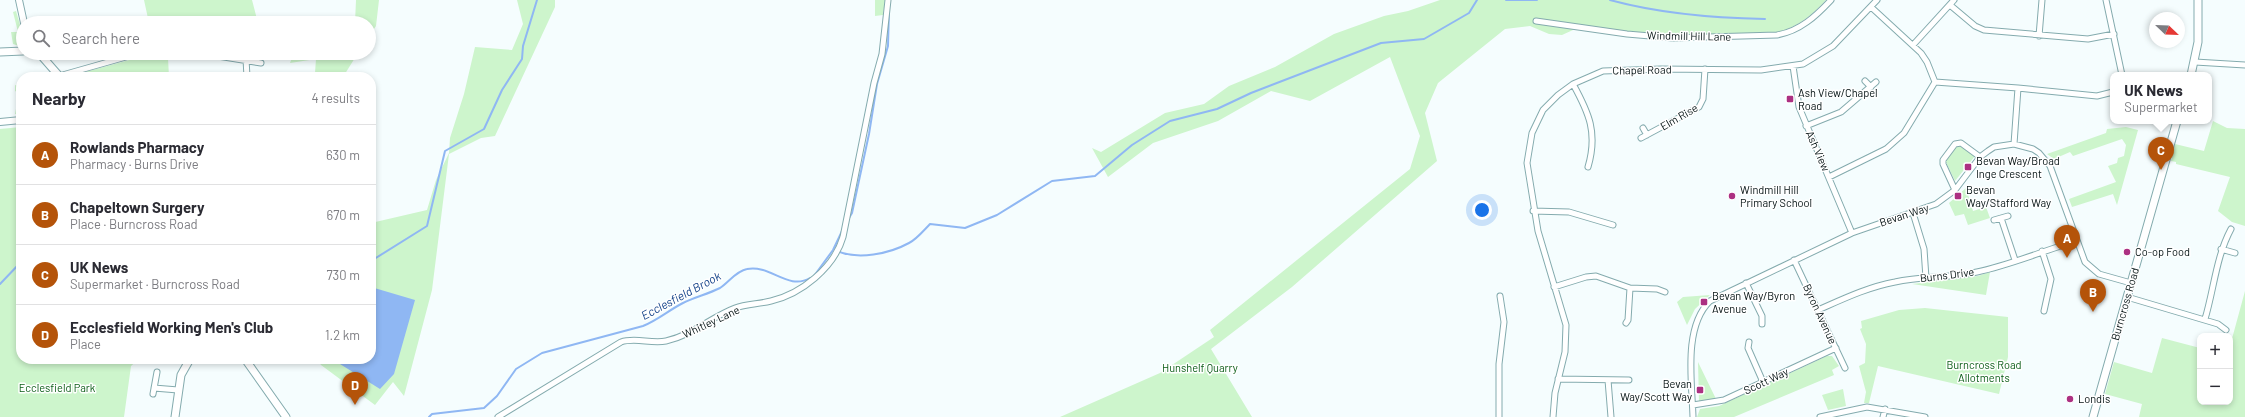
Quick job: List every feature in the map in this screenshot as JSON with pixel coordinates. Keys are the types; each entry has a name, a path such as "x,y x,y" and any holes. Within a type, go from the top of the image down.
{"main road":[{"path":"2192,72 2198,42 2198,0"},
{"path":"0,52 16,51"},
{"path":"45,60 56,72"},
{"name":"Burncross Road","path":"2093,417 2176,124"},
{"path":"175,417 181,375 187,364"},
{"path":"249,364 286,417"}],"street":[{"path":"18,0 22,16"},
{"name":"Whitley Lane","path":"498,417 621,342 630,340 665,341 683,336 734,308 780,298 816,279 839,248 843,238 874,82 882,54 888,0"},
{"name":"Windmill Hill Lane","path":"1536,21 1673,38 1777,35 1791,32 1810,21 1831,0"},
{"name":"Chapel Road","path":"1553,417 1553,405 1558,379 1566,352 1567,332 1563,310 1554,287 1533,211 1527,163 1532,132 1547,106 1574,84 1603,71 1705,69 1762,70 1793,66 1813,60 1833,46 1877,0"},
{"path":"1913,45 1954,0"},
{"path":"2040,36 2045,0"},
{"path":"2106,0 2121,72"},
{"path":"1950,5 1980,29 2040,36 2088,39 2114,34"},
{"path":"1871,7 1913,45 1927,62 1935,82"},
{"path":"74,72 116,60"},
{"path":"246,60 247,72"},
{"path":"250,60 261,63"},
{"path":"2195,62 2245,65"},
{"name":"Ash View","path":"1793,66 1797,97 1806,126 1852,233"},
{"name":"Elm Rise","path":"1641,138 1699,107 1703,99 1705,69"},
{"path":"1865,81 1871,87"},
{"path":"1806,126 1841,112 1876,82"},
{"path":"1935,82 2097,96 2110,93"},
{"path":"1829,177 1886,149 1904,133 1935,82"},
{"path":"1574,84 1591,121 1590,159 1588,167"},
{"path":"2014,144 2018,88"},
{"path":"0,122 16,120"},
{"name":"Elm Rise","path":"1643,128 1647,134"},
{"path":"1955,190 1943,164 1943,160 1955,144 1961,143 1980,157"},
{"name":"Bevan Way","path":"1693,417 1693,330 1696,321 1710,301 1852,233 1936,204 1955,190 1980,157 1994,148 2014,144 2032,149 2050,166 2076,241 2085,262 2094,272 2131,283"},
{"path":"1533,211 1569,212 1613,225"},
{"path":"1913,212 1924,248 1926,278"},
{"path":"1994,220 2008,216"},
{"path":"2001,218 2015,260"},
{"path":"2205,320 2221,249 2231,229"},
{"name":"Burns Drive","path":"1818,310 1865,290 1895,282 1964,275 1991,269 2076,241"},
{"path":"2221,249 2235,253"},
{"path":"2042,251 2051,279 2044,312"},
{"name":"Byron Avenue","path":"1794,260 1845,368"},
{"path":"1554,287 1586,277 1596,276 1630,288 1657,289 1665,292"},
{"path":"1746,283 1762,316 1762,324"},
{"path":"1626,323 1628,320 1630,288"},
{"path":"1499,417 1499,364 1504,322 1500,296"},
{"path":"2127,297 2218,324 2226,330"},
{"path":"1749,342 1748,348 1763,382"},
{"name":"Scott Way","path":"1693,406 1716,403 1836,348"},
{"path":"153,394 157,372"},
{"path":"1558,379 1628,380"},
{"path":"1608,380 1610,417"},
{"path":"154,388 178,390"},
{"path":"1820,417 1867,407 1925,417"},
{"path":"1883,417 1885,409"}],"green space":[{"path":"144,0 252,0 256,16 147,16"},
{"path":"356,0 379,0 376,26 376,16 355,16"},
{"path":"517,0 555,0 555,7 495,136 481,138 449,154 432,290 404,396 393,382 375,405 320,364 376,364 376,222 427,210 436,180 449,153 450,138 464,94 475,47 512,50 523,24"},
{"path":"875,0 885,0 883,15 875,16"},
{"name":"Hunshelf Quarry","path":"1440,0 1826,0 1805,19 1793,27 1779,32 1673,36 1601,29 1584,25 1562,35 1549,34 1530,26 1505,29 1438,83 1425,113 1437,161 1292,287 1211,349 1252,417 1060,417 1160,373 1214,337 1210,330 1410,169 1420,136 1390,57 1310,101 1271,91 1218,121 1153,143 1108,177 1092,148 1101,152 1165,113 1204,104 1229,86 1275,67 1334,34 1384,16 1408,11"},
{"path":"16,11 17,16 16,16 16,24 13,12"},
{"path":"11,32 16,32 16,45 13,44"},
{"path":"129,60 168,60 169,72 85,72"},
{"path":"291,60 310,60 290,63"},
{"path":"316,60 354,60 346,72 315,72"},
{"path":"2213,121 2227,128 2245,129 2245,226 2232,222 2218,211 2230,177 2176,164 2176,162 2171,161 2175,144 2204,151"},
{"name":"Ecclesfield Park","path":"16,127 16,364 133,364 131,366 124,417 0,417 0,129"},
{"path":"2126,127 2138,130 2117,205 2113,194 2072,207 2069,199 2116,182 2108,166 2117,163 2118,158 2124,156 2126,145 2122,139 2073,156 2070,152 2054,159 2047,154 2106,133 2107,129"},
{"path":"1960,144 1975,156 1955,181 1945,160 1956,145"},
{"path":"1966,188 1973,211 1986,207 1990,218 1968,225 1964,214 1955,216 1949,203"},
{"path":"1990,272 1986,295 1912,284 1978,276"},
{"path":"2245,291 2245,417 2139,417 2142,404 2105,394 2114,362 2152,373 2162,338 2197,347 2197,405 2233,405 2233,335"},
{"path":"1710,295 1695,309 1687,325 1677,302 1683,297"},
{"name":"Burncross Road Allotments","path":"1925,308 2008,317 2008,357 1999,394 1878,366 1869,403 1864,403 1866,392 1859,366 1865,363 1866,344 1860,329 1862,328 1861,321 1899,310"},
{"path":"1827,356 1832,356 1839,366 1832,370 1834,375 1734,417 1697,417 1700,409 1719,406"},
{"path":"1698,362 1716,399 1699,403"},
{"path":"1843,389 1846,406 1828,410 1822,395"}],"water":[{"path":"376,288 415,300 394,374 380,389 340,364 376,364"}],"waterway":[{"path":"376,258 427,226 445,151 484,129 502,90 522,59 523,46 537,0"},
{"path":"837,251 854,255 883,253 901,247 912,241 918,237 930,224 965,228 997,215 1052,181 1095,176 1132,145 1170,121 1217,109 1251,93 1381,43 1424,39 1469,13 1477,0"},
{"path":"1506,0 1537,0"},
{"path":"1610,0 1667,12 1726,18 1765,19"},
{"name":"Ecclesfield Brook","path":"849,218 852,213 869,134 877,84 888,46 889,9"},
{"name":"Ecclesfield Brook","path":"814,276 833,250 843,229"},
{"path":"0,284 16,267"},
{"name":"Ecclesfield Brook","path":"429,417 432,414 484,408 497,396 516,369 542,353 643,326 683,303 720,288 743,270 755,268 786,280 794,281 802,281 810,278"}],"place":[{"name":"Ash View/Chapel Road","path":"1790,99"},
{"name":"Bevan Way/Broad Inge Crescent","path":"1968,167"},
{"name":"UK News","path":"2161,170"},
{"name":"Windmill Hill Primary School","path":"1732,196"},
{"name":"Bevan Way/Stafford Way","path":"1958,196"},
{"name":"Co-op Food","path":"2127,252"},
{"name":"Rowlands Pharmacy","path":"2067,258"},
{"name":"Bevan Way/Byron Avenue","path":"1704,302"},
{"name":"Chapeltown Surgery","path":"2093,312"},
{"name":"Bevan Way/Scott Way","path":"1700,390"},
{"name":"Londis","path":"2070,399"},
{"name":"Ecclesfield Working Men's Club","path":"355,405"}]}
